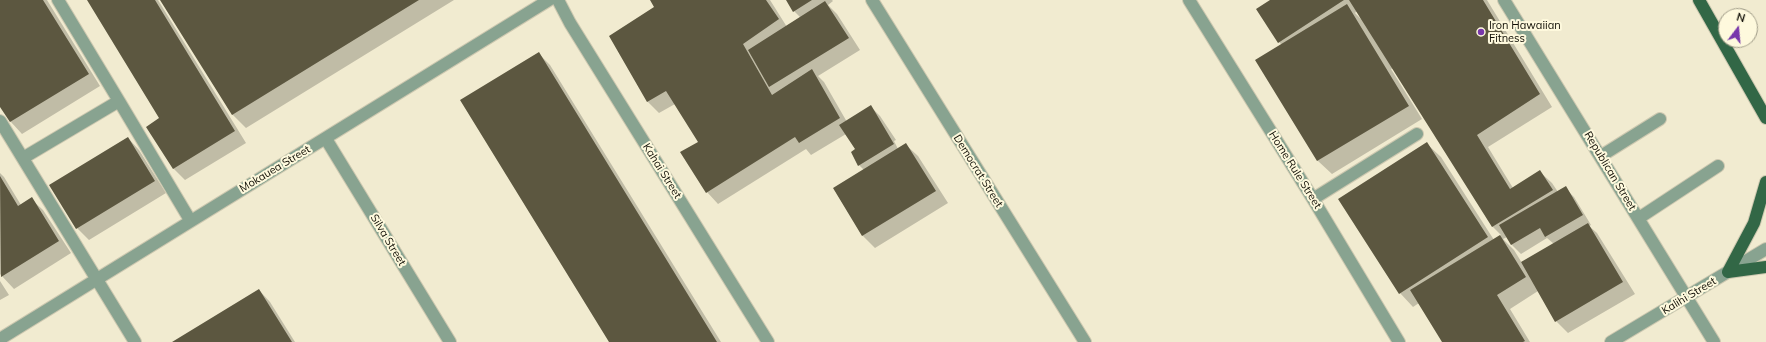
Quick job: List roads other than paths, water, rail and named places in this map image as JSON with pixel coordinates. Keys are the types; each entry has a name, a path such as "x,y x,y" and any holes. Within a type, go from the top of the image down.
{"main road":[{"path":"1699,0 1766,118"},
{"path":"1728,272 1754,223 1766,182"},
{"path":"1728,272 1766,267"}],"street":[{"path":"58,0 190,220"},
{"name":"Mokauea Street","path":"0,338 549,0"},
{"name":"Kahai Street","path":"558,0 570,23 768,342"},
{"name":"Democrat Street","path":"872,0 1085,342"},
{"name":"Home Rule Street","path":"1189,0 1313,199 1399,342"},
{"name":"Republican Street","path":"1504,0 1714,342"},
{"path":"23,158 119,101"},
{"path":"1601,156 1660,119"},
{"path":"0,121 135,342"},
{"path":"1313,199 1417,134"},
{"name":"Silva Street","path":"326,138 450,342"},
{"path":"1639,218 1718,166"},
{"name":"Kalihi Street","path":"1611,342 1766,249"}],"place":[{"name":"Iron Hawaiian Fitness","path":"1481,32"}]}
